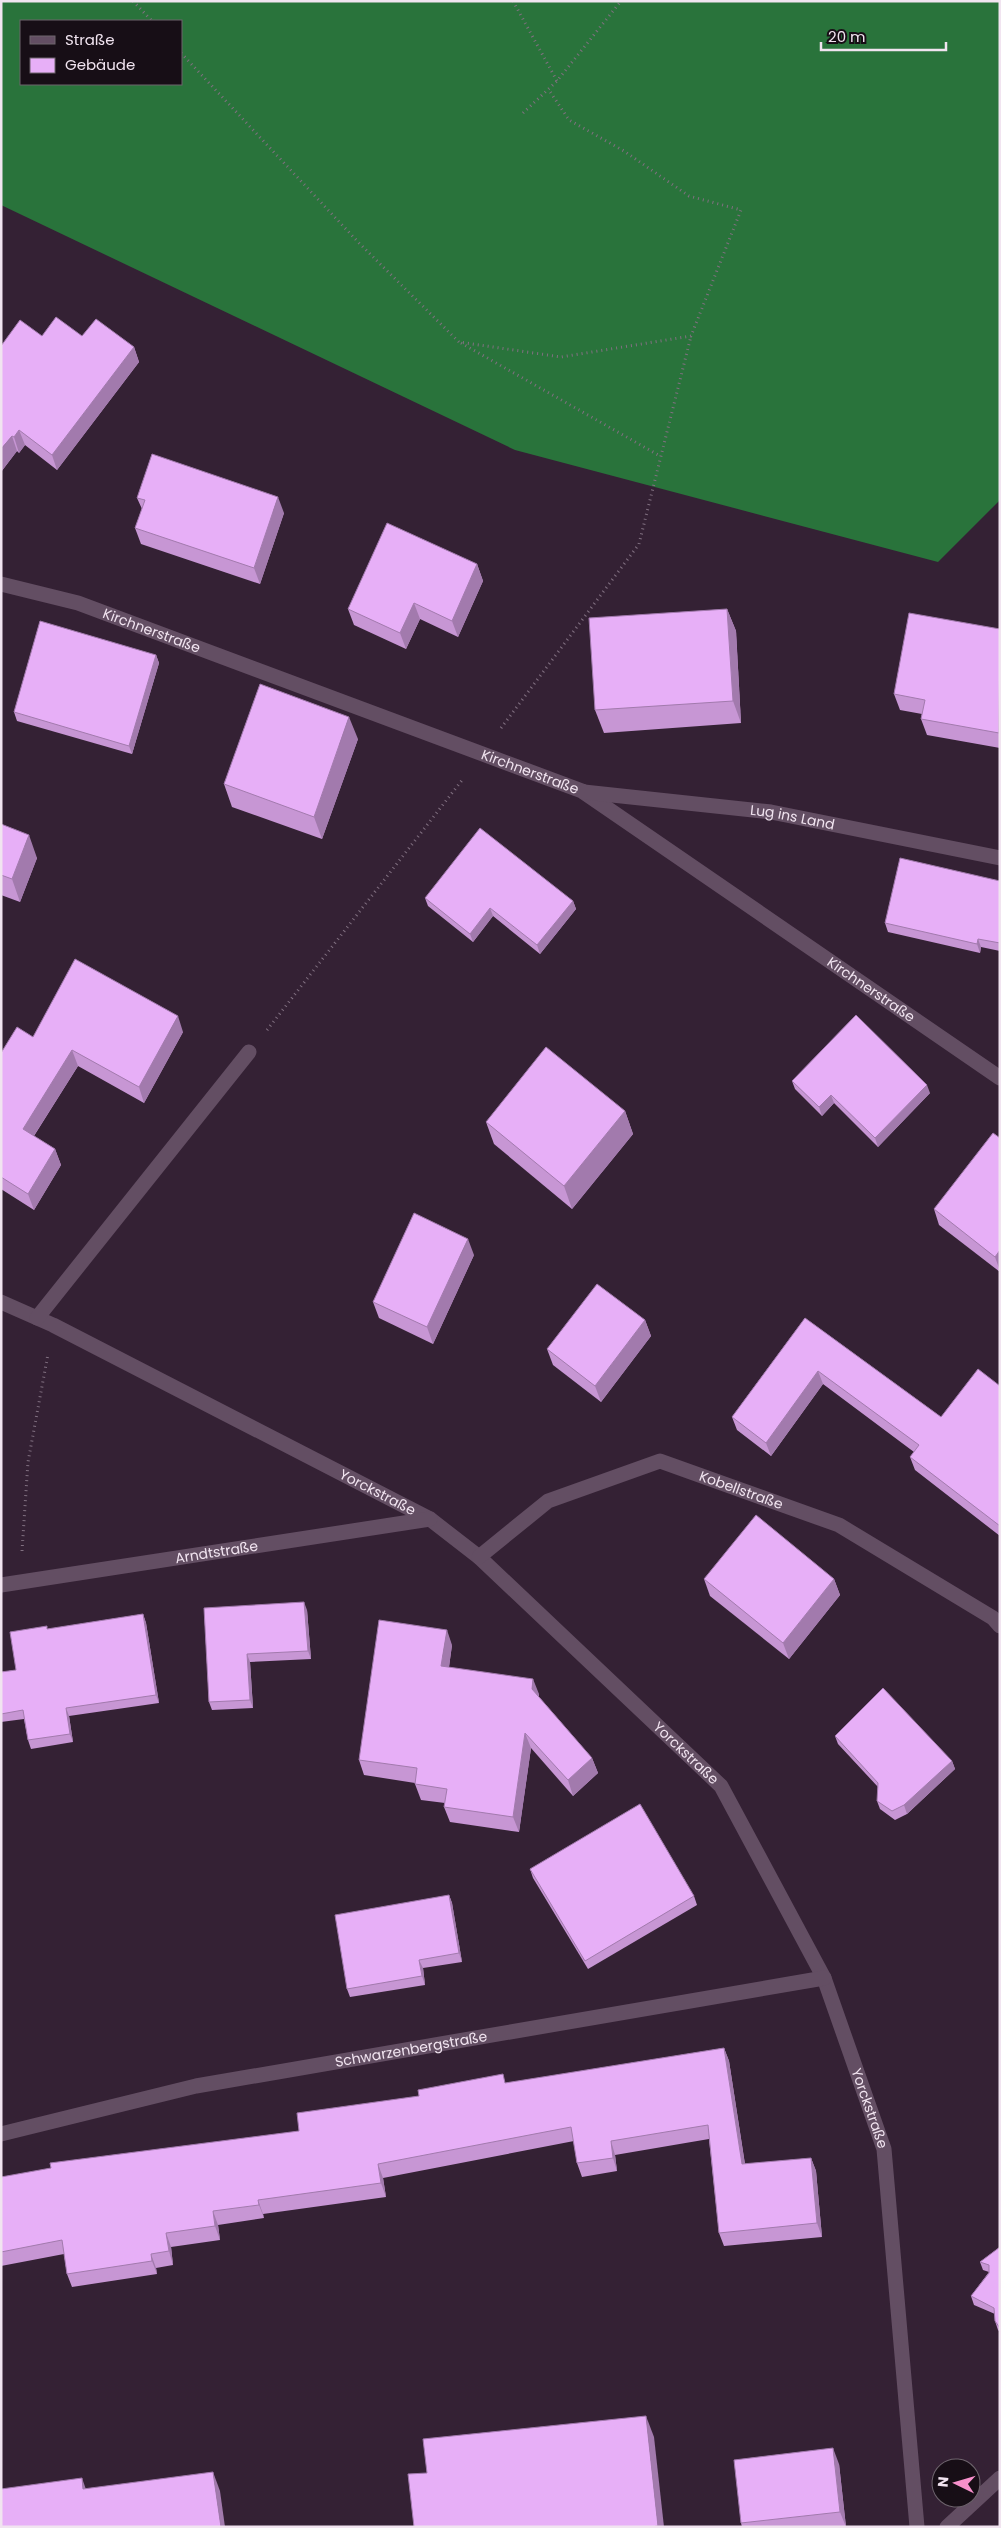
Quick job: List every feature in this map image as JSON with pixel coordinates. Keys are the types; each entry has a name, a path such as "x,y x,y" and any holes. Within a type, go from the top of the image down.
{"street":[{"name":"Kirchnerstraße","path":"1,584 78,602 582,791 1000,1078"},
{"name":"Lug ins Land","path":"582,791 771,812 1000,858"},
{"path":"37,1318 249,1052"},
{"name":"Yorckstraße","path":"1,1302 37,1318 430,1519 479,1557 721,1786 824,1978 884,2149 917,2527"},
{"name":"Kobellstraße","path":"479,1557 548,1501 660,1461 840,1525 993,1618 1000,1626"},
{"name":"Arndtstraße","path":"1,1585 430,1519"},
{"name":"Schwarzenbergstraße","path":"1,2134 196,2086 824,1978"},
{"path":"946,2527 1000,2478"}],"path":[{"path":"133,1 151,20"},
{"path":"513,1 557,81"},
{"path":"523,113 557,81 621,1"},
{"path":"182,54 359,243 459,342 660,456"},
{"path":"249,1052 482,754 639,544 691,336 741,210 689,196 624,151 569,120 549,90"},
{"path":"459,342 561,357 691,336"},
{"path":"20,1582 28,1462 43,1380"}],"green space":[{"path":"1,1 1000,1 1000,500 938,562 515,450 1,205"}],"building":[{"path":"56,317 82,336 96,319 134,347 52,455 19,430 1,449 1,346 20,320 42,336"},
{"path":"152,454 278,497 254,568 135,528 145,500 137,498"},
{"path":"387,523 477,564 452,621 414,603 400,633 348,609"},
{"path":"727,609 733,701 595,710 589,618"},
{"path":"909,613 1000,629 999,733 921,719 925,700 894,694"},
{"path":"40,621 156,655 129,746 14,712"},
{"path":"260,684 349,717 314,817 224,784"},
{"path":"1,824 29,835 12,879 1,875"},
{"path":"480,828 573,901 537,945 490,908 470,934 425,898"},
{"path":"900,858 1000,881 1000,943 978,939 977,944 885,923"},
{"path":"75,959 178,1016 139,1087 72,1050 23,1129 55,1149 28,1194 1,1177 1,1053 17,1027 33,1037"},
{"path":"856,1015 927,1085 875,1138 831,1095 819,1107 792,1081"},
{"path":"546,1047 625,1111 564,1186 486,1122"},
{"path":"993,1133 1000,1138 1000,1250 995,1257 934,1209"},
{"path":"414,1213 468,1239 427,1327 373,1302"},
{"path":"597,1284 645,1320 595,1386 547,1349"},
{"path":"805,1318 941,1417 978,1369 1000,1386 1000,1526 910,1457 919,1445 818,1371 766,1443 732,1417"},
{"path":"756,1515 834,1579 783,1643 704,1579"},
{"path":"304,1602 308,1651 247,1654 250,1700 209,1702 204,1608"},
{"path":"143,1614 156,1695 66,1708 70,1734 28,1740 23,1710 1,1714 1,1672 16,1670 10,1632 47,1626 47,1629"},
{"path":"379,1620 447,1630 441,1666 533,1679 532,1689 592,1758 568,1780 525,1733 513,1817 444,1807 447,1789 415,1784 417,1768 359,1760"},
{"path":"883,1688 952,1761 904,1805 892,1811 877,1801 878,1783 835,1736"},
{"path":"640,1804 694,1896 585,1961 530,1869"},
{"path":"449,1895 459,1953 419,1960 422,1976 347,1989 335,1915"},
{"path":"724,2048 742,2164 811,2158 817,2223 719,2233 708,2125 611,2141 613,2158 577,2163 571,2127 378,2164 381,2183 258,2200 259,2205 213,2211 215,2226 166,2233 169,2251 151,2254 152,2261 67,2274 62,2240 1,2252 1,2177 51,2168 50,2163 299,2131 297,2113 419,2096 418,2090 503,2074 505,2083"},
{"path":"1000,2247 1000,2328 995,2321 994,2308 971,2296 989,2273 989,2265 980,2262"},
{"path":"646,2416 658,2526 414,2527 408,2474 427,2473 423,2439"},
{"path":"833,2448 840,2512 741,2523 734,2460"},
{"path":"213,2472 221,2527 1,2527 1,2489 82,2478 83,2489"}]}
